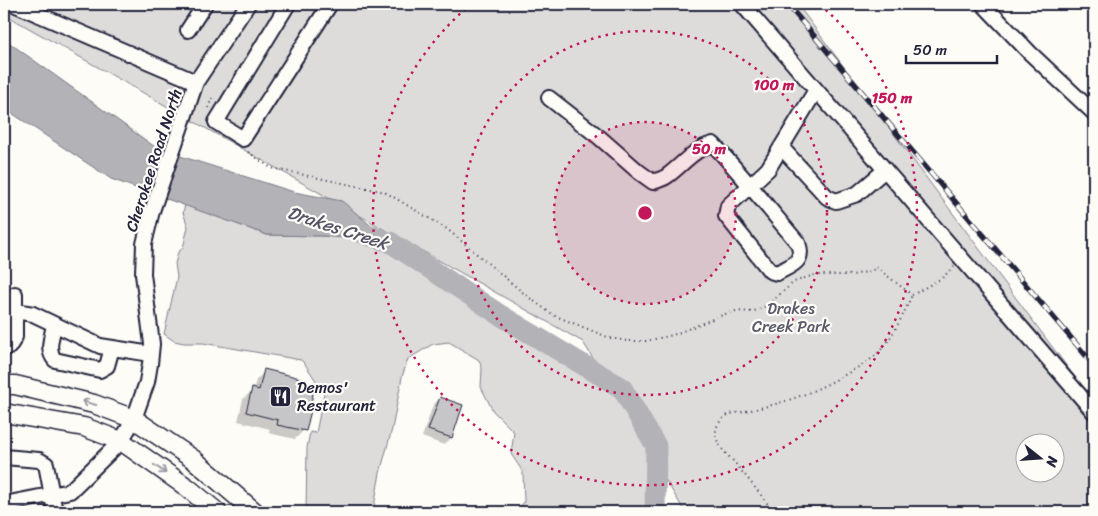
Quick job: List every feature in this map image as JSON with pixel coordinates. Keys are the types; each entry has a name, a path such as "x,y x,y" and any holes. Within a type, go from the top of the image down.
{"main road":[{"path":"4,385 15,385 94,404 134,419 193,459 255,512"},
{"path":"4,413 84,426 121,440 188,488 217,512"}],"street":[{"name":"Cherokee Road North","path":"4,504 70,491 121,440 134,419 147,382 152,344 143,274 144,244 152,211 196,82 14,4"},
{"path":"188,30 204,4"},
{"path":"196,82 248,4"},
{"path":"283,6 216,122 243,139 330,4"},
{"path":"742,4 1094,412"},
{"path":"983,4 1030,53 1094,112"},
{"path":"549,98 653,182 666,177 696,152 707,145 713,144 750,186 798,243 802,252 800,257 777,273 770,271 726,216 728,206 750,186 768,169 816,90"},
{"path":"780,147 827,198 836,201 857,194 885,170"},
{"path":"4,347 8,347 15,337 15,294"},
{"path":"15,311 33,314 100,346 151,354"},
{"path":"54,325 50,349 51,356 55,360 100,370 107,366 112,348"},
{"path":"4,457 40,460 46,464 55,512"}],"path":[{"path":"208,109 212,98"},
{"path":"247,151 271,168 385,192 447,229 527,296 553,315 610,338 627,341 646,341 673,335 725,314 736,311 752,312 766,306 794,282 816,275 852,275 872,271 876,267 912,295"},
{"path":"773,512 718,443 716,433 718,424 730,414 784,403 822,388 871,360 883,347 901,319 912,295 942,278 961,258"}],"green space":[{"name":"Drakes Creek Park","path":"4,4 797,4 1094,403 1094,512 685,512 656,464 655,512 516,512 524,502 523,472 511,454 514,432 493,411 481,387 482,368 479,360 449,342 433,344 408,359 402,377 392,429 380,473 373,512 306,512 307,448 310,432 316,433 324,393 305,364 301,360 203,343 174,341 164,334 177,277 175,264 178,252 183,248 188,227 183,212 185,205 267,235 322,236 390,242 500,315 603,375 583,342 4,14"}],"water":[{"path":"4,39 158,149 294,192 342,201 390,242 322,236 267,235 111,179 4,108"}],"building":[{"name":"Demos' Restaurant","path":"264,369 304,379 302,387 314,390 306,431 277,425 278,420 246,412 252,388 259,390"},
{"path":"440,397 463,405 452,438 428,430"}],"waterway":[{"name":"Drakes Creek","path":"364,234 390,242 500,315 622,388 656,446 655,512"}],"railway":[{"path":"787,4 1094,365"}],"place":[{"name":"Demos' Restaurant","path":"281,396"}]}
